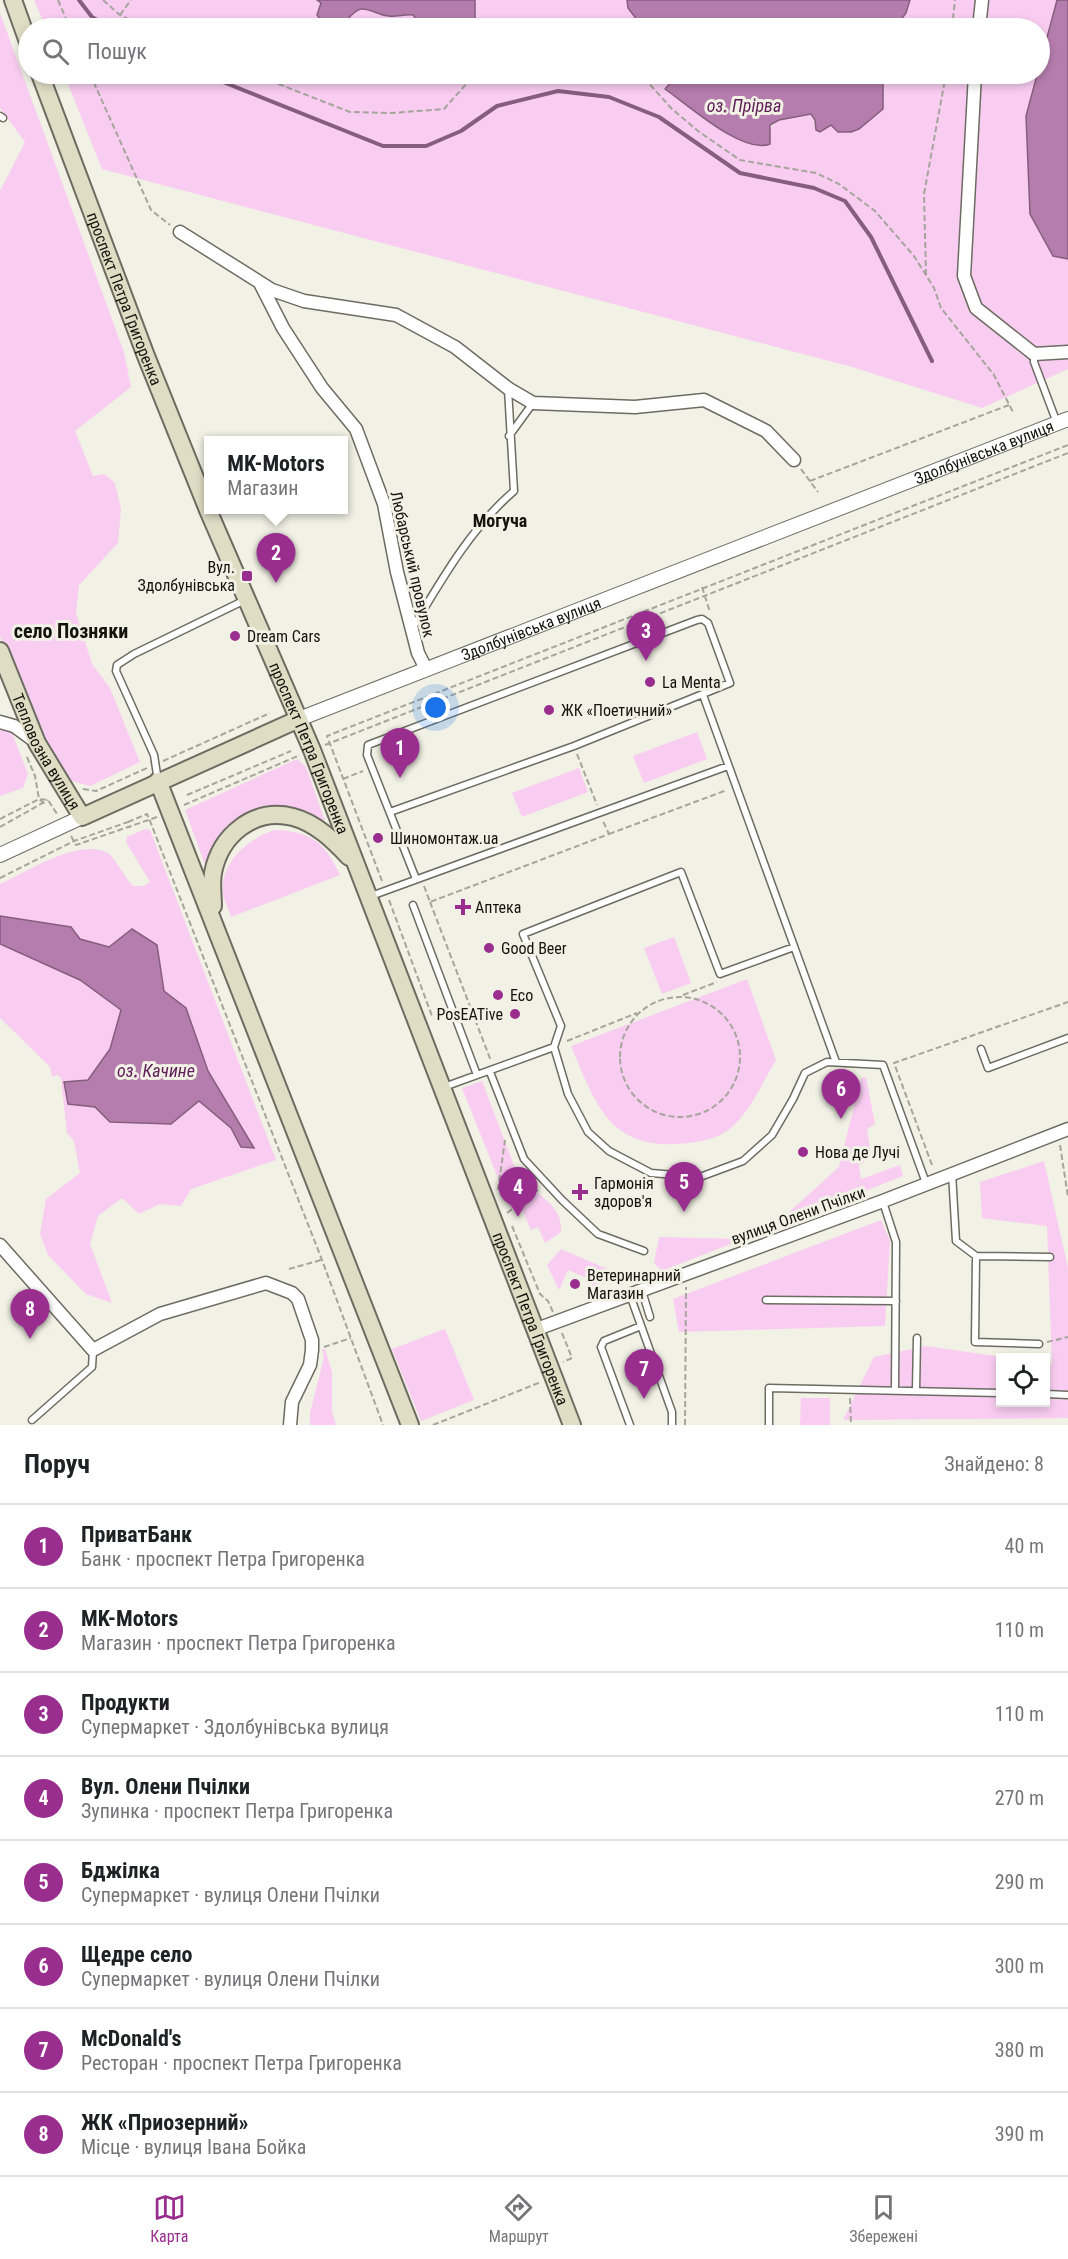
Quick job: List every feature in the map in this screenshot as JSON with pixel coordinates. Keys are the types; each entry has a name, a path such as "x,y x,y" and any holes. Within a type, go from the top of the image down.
{"main road":[{"path":"13,0 19,18"},
{"name":"проспект Петра Григоренка","path":"44,84 146,356 204,496"},
{"name":"проспект Петра Григоренка","path":"212,514 312,750 441,1088 537,1329 572,1425"},
{"name":"Тепловозна вулиця","path":"0,651 32,749 82,817"},
{"name":"Здолбунівська вулиця","path":"82,817 299,719"},
{"path":"158,782 410,1425"},
{"path":"213,918 212,875 220,849 238,828 253,820 270,816 293,817 332,840 354,862"}],"street":[{"path":"980,18 982,0"},
{"path":"974,84 964,276 976,308 1035,354 1068,352"},
{"path":"180,232 260,283 304,301 396,315 455,347 508,389 533,403 635,407 704,400 766,431 794,460"},
{"name":"Любарський провулок","path":"260,283 283,328 322,388 356,429 384,504 412,630 425,668"},
{"name":"Здолбунівська вулиця","path":"299,719 1062,421"},
{"path":"0,722 14,726 32,749"},
{"name":"Здолбунівська вулиця","path":"0,855 82,817"},
{"name":"вулиця Олени Пчілки","path":"537,1329 883,1201 1068,1129"},
{"path":"0,1245 93,1350 160,1314 255,1286 266,1283 292,1293 298,1299 312,1340 312,1350 310,1365 292,1402 290,1425"}],"lane":[{"path":"1035,354 1034,362 1062,421"},
{"path":"412,630 458,554 491,511 514,491 508,389"},
{"path":"509,436 533,403"},
{"path":"158,782 154,755 116,671 117,665 134,654 247,599"},
{"path":"390,812 574,746 729,683 706,621 697,620 372,741 366,750 372,767 416,879"},
{"path":"703,695 836,1062"},
{"path":"368,898 728,766"},
{"path":"794,947 720,974 681,872 523,934 561,1026 554,1047 568,1094 588,1132 609,1151 651,1173 700,1177 743,1161 772,1135 793,1099 804,1074 827,1062 883,1065 926,1183"},
{"path":"413,905 477,1075"},
{"path":"981,1049 988,1068 1068,1038"},
{"path":"441,1088 554,1047"},
{"path":"492,1071 525,1159 546,1184 598,1234 644,1251"},
{"path":"952,1173 956,1241 976,1256 1050,1257"},
{"path":"883,1201 896,1242 895,1389"},
{"path":"976,1256 975,1342 1039,1344"},
{"path":"642,1291 650,1317"},
{"path":"630,1295 672,1412 672,1425"},
{"path":"766,1300 896,1301"},
{"path":"630,1425 601,1347 604,1341 641,1326"},
{"path":"916,1390 917,1338"},
{"path":"32,1420 92,1367 93,1350"},
{"path":"769,1425 768,1388 996,1393"},
{"path":"1050,1394 1068,1395"}],"path":[{"path":"58,0 66,18"},
{"path":"103,0 126,18"},
{"path":"120,15 131,0"},
{"path":"953,18 955,0"},
{"path":"94,84 151,210 180,232"},
{"path":"279,84 350,112 392,113 444,109 466,84"},
{"path":"649,84 672,109 698,131 740,160 816,173 839,184 875,211 914,256 934,288 940,308 994,375 1012,412"},
{"path":"926,275 924,194 944,84"},
{"path":"810,481 1009,405"},
{"path":"327,736 1068,445"},
{"path":"48,800 76,846 130,828 312,750 1068,453"},
{"path":"794,460 818,492"},
{"path":"702,587 711,612 706,621"},
{"path":"77,785 89,791 96,791 270,713"},
{"path":"574,746 609,834"},
{"path":"32,749 39,799 45,804"},
{"path":"187,795 291,751"},
{"path":"344,779 372,767"},
{"path":"430,902 736,787"},
{"path":"0,819 39,799 48,800"},
{"path":"0,827 45,804 48,800"},
{"path":"0,878 74,841 147,814 322,1260 383,1425"},
{"path":"128,822 130,828"},
{"path":"415,889 423,886 430,902 492,1071"},
{"path":"388,899 397,896"},
{"path":"554,1047 639,1012 658,1000 676,996 695,998 713,1006 728,1020 738,1038 741,1058 737,1078 727,1096 711,1109 692,1116 672,1117 652,1111 636,1099 624,1082 619,1062 621,1041 639,1012"},
{"path":"932,1165 894,1063 1068,1002"},
{"path":"498,1190 508,1118"},
{"path":"1060,1145 1068,1197"},
{"path":"507,1213 546,1184"},
{"path":"289,1269 322,1260"},
{"path":"685,1425 686,1274"},
{"path":"1039,1344 1068,1337"},
{"path":"329,1345 351,1338"},
{"path":"850,1389 851,1425"}],"shaded area":[{"path":"34,0 317,0 321,3 319,8 326,18 42,18"},
{"path":"475,0 627,0 628,8 636,18 475,18"},
{"path":"910,0 1057,0 1050,26 1050,18 902,18"},
{"path":"360,10 389,16 413,15 415,18 349,18"},
{"path":"0,13 18,62 18,84 26,84 124,352 131,387 75,431 93,476 104,474 115,483 121,509 118,543 79,585 76,613 92,664 110,688 140,762 90,786 68,780 46,748 0,636 0,191 25,142 0,108"},
{"path":"68,84 669,84 665,89 769,129 779,120 811,114 815,125 831,125 838,132 883,109 883,84 1034,84 1026,116 1053,256 1068,259 1068,369 982,408 852,367 102,169"},
{"path":"0,727 11,730 28,774 23,788 0,796"},
{"path":"697,732 707,759 644,783 633,756"},
{"path":"297,759 306,767 325,821 307,811 287,807 251,813 231,824 223,832 205,865 185,810"},
{"path":"579,768 588,792 522,817 512,793"},
{"path":"145,829 150,830 276,1160 191,1189 181,1206 160,1204 139,1214 122,1198 98,1216 90,1244 112,1303 86,1294 48,1255 40,1234 46,1199 80,1173 74,1141 67,1133 61,1078 58,1075 52,1077 50,1067 0,1018 0,884 53,858 83,849 96,849 111,856 133,886 144,886 150,882 126,842 127,837"},
{"path":"274,830 297,833 315,840 328,854 340,875 231,917 223,894 226,872 231,862 245,846"},
{"path":"674,937 691,983 662,994 644,948"},
{"path":"747,979 776,1060 753,1100 737,1122 721,1135 708,1139 688,1143 662,1144 640,1140 624,1132 610,1121 589,1088 571,1046"},
{"path":"866,1077 875,1124 867,1129 870,1149 865,1155 865,1161 859,1165 861,1179 900,1165 903,1176 782,1224 799,1214 767,1231 839,1167 861,1078"},
{"path":"482,1081 518,1176 534,1190 510,1208 462,1088"},
{"path":"1044,1161 1068,1268 1068,1418 843,1420 874,1357 926,1346 996,1356 996,1407 1050,1407 1050,1365 1052,1365 1047,1226 982,1218 980,1182"},
{"path":"538,1193 558,1214 561,1225 561,1232 545,1243 538,1227 531,1230 520,1206"},
{"path":"881,1220 890,1240 885,1326 679,1332 673,1299"},
{"path":"659,1237 743,1239 662,1271 654,1263"},
{"path":"561,1249 621,1275 588,1289 591,1280 568,1270 559,1290 547,1265"},
{"path":"445,1329 474,1400 421,1421 392,1349"},
{"path":"322,1349 325,1349 332,1372 332,1411 336,1425 310,1425 310,1413 324,1357"},
{"path":"801,1398 830,1398 830,1425 800,1425"}],"water":[{"path":"317,0 475,0 475,18 386,16 361,9 355,11 349,18 320,18 317,15 321,3"},
{"path":"627,0 910,0 902,18 636,18 628,8"},
{"path":"1057,0 1068,0 1068,259 1053,256 1030,214 1026,116 1035,84 1050,84 1050,26"},
{"name":"оз. Прірва","path":"669,84 883,84 883,109 859,129 851,132 838,132 831,125 820,132 816,130 815,120 811,114 779,120 770,125 770,144 759,145 731,136 665,89"},
{"name":"оз. Качине","path":"0,916 71,927 80,939 109,947 132,929 157,945 164,991 186,1008 208,1071 254,1148 241,1147 231,1128 199,1101 171,1124 110,1122 95,1107 68,1104 64,1082 88,1080 110,1049 121,1010 80,980 0,944"}],"waterway":[{"path":"79,0 94,18"},
{"path":"228,84 383,146 426,146 461,131 497,106 558,91 609,97 659,117 740,173 814,188 845,201 871,237 932,361"}],"place":[{"name":"Вул. Здолбунівська","path":"247,576"},
{"name":"MK-Motors","path":"276,583"},
{"name":"Dream Cars","path":"235,636"},
{"name":"Продукти","path":"646,661"},
{"name":"La Menta","path":"650,682"},
{"name":"ЖК «Поетичний»","path":"549,710"},
{"name":"ПриватБанк","path":"400,778"},
{"name":"Шиномонтаж.ua","path":"378,838"},
{"name":"Аптека","path":"463,907"},
{"name":"Good Beer","path":"489,948"},
{"name":"Eco","path":"498,995"},
{"name":"PosEATive","path":"515,1014"},
{"name":"Щедре село","path":"841,1119"},
{"name":"Нова де Лучі","path":"803,1152"},
{"name":"Гармонія здоров'я","path":"580,1192"},
{"name":"Бджілка","path":"684,1212"},
{"name":"Вул. Олени Пчілки","path":"518,1217"},
{"name":"Ветеринарний Магазин","path":"575,1284"},
{"name":"ЖК «Приозерний»","path":"30,1339"},
{"name":"McDonald's","path":"644,1399"}],"district":[{"name":"Могуча","path":"500,521"},
{"name":"село Позняки","path":"71,631"}]}
